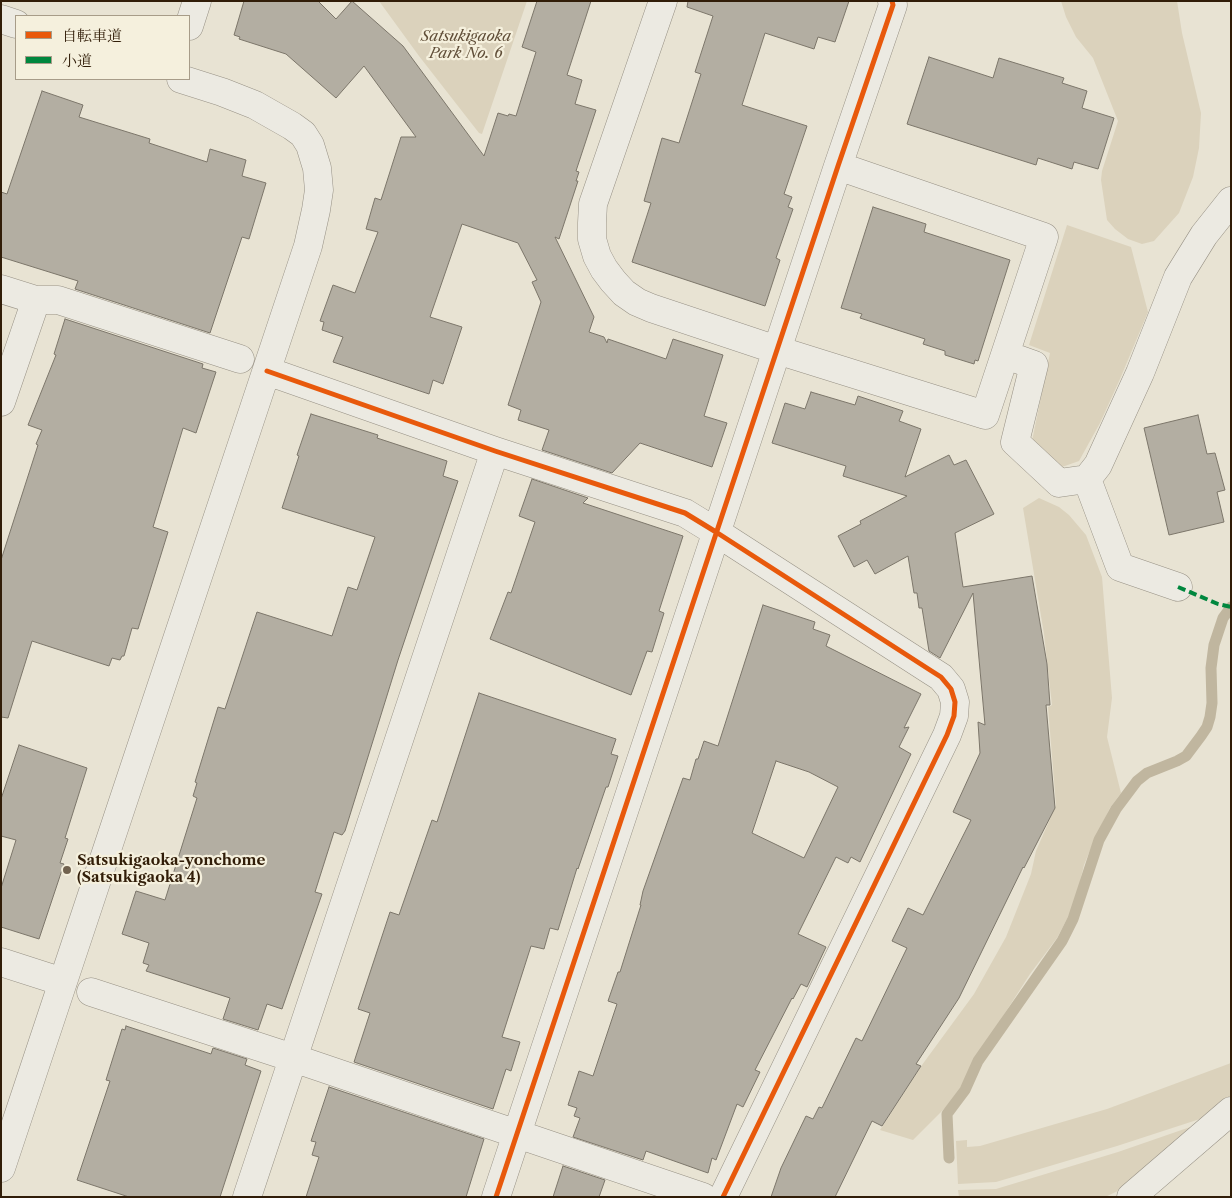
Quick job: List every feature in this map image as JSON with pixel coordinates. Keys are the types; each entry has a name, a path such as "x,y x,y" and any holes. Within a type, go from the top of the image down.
{"street":[{"path":"190,23 197,1"},
{"path":"663,1 593,204 592,240 597,256 613,281 636,302 651,308 777,350 985,415 1044,237 838,166"},
{"path":"496,1197 893,5 892,1"},
{"path":"1,19 15,24"},
{"path":"1,1168 267,371 308,246 314,221 319,190 317,168 310,145 303,134 255,105 184,80"},
{"path":"1006,355 1034,365 1015,442 1059,483 1087,479 1098,465 1136,382 1178,277 1204,235 1231,201"},
{"path":"1,289 36,300 58,300 240,359"},
{"path":"1,402 36,300"},
{"path":"267,371 494,451 685,513 941,677 951,689 955,702 954,716 947,735 723,1197"},
{"path":"247,1197 494,451"},
{"path":"1087,479 1120,567 1178,586"},
{"path":"1,962 63,982"},
{"path":"91,992 293,1058 703,1197"},
{"path":"1131,1197 1231,1111"}],"green space":[{"name":"Satsukigaoka Park No. 6","path":"379,1 527,1 482,134 479,133 419,56"},
{"path":"1061,1 1177,1 1182,33 1201,113 1199,148 1193,177 1179,213 1154,241 1142,244 1128,239 1107,220 1101,180 1102,171 1118,121 1093,58 1076,37 1066,17"},
{"path":"1067,225 1131,247 1148,312 1100,423 1079,461 1062,467 1032,441 1050,353 1029,345"},
{"path":"1039,498 1059,507 1069,515 1086,535 1102,577 1112,698 1107,737 1121,793 1110,808 1095,838 1084,865 1075,902 1057,938 1030,974 976,1058 964,1082 946,1107 913,1140 880,1130 922,1065 974,994 1006,937 1031,874 1036,851 1056,805 1048,707 1052,705 1044,634 1023,508"},
{"path":"1231,1063 1231,1095 1206,1117 996,1182 958,1184 956,1141 967,1140 967,1147 980,1146 1107,1109"},
{"path":"1196,1125 1122,1189 1105,1197 959,1197 958,1190 996,1189 1118,1152"}],"building":[{"path":"244,1 318,1 336,19 352,1 403,46 484,156 498,113 516,116 536,52 522,47 537,1 591,1 567,75 582,80 575,104 596,110 576,171 579,172 576,181 578,181 559,239 555,237 594,317 589,332 604,337 607,343 608,339 666,359 673,339 723,355 704,416 727,423 712,467 640,443 612,473 542,450 549,430 518,420 521,410 508,405 541,302 532,282 537,280 518,243 462,224 430,317 462,327 443,384 433,380 429,394 333,362 343,337 322,330 324,322 320,321 333,285 355,293 378,232 366,229 375,198 381,200 401,137 416,137 364,66 336,98 286,54 239,39 240,37 234,35"},
{"path":"688,1 849,1 835,42 818,37 814,49 765,33 742,105 807,126 784,194 792,197 788,207 793,209 776,258 780,260 765,306 632,262 651,203 644,201 662,138 679,143 701,74 695,72 713,16 687,7"},
{"path":"929,57 993,78 999,58 1064,78 1062,83 1087,91 1082,108 1114,118 1098,169 1074,162 1072,169 1038,158 1036,165 907,124"},
{"path":"42,91 83,105 79,117 150,139 149,143 207,162 210,149 246,160 242,176 266,183 249,239 242,237 210,333 75,289 78,281 1,257 1,192 7,194"},
{"path":"873,207 926,224 924,232 1010,260 978,361 975,360 974,364 945,355 945,351 923,344 925,339 860,318 862,314 841,308"},
{"path":"65,319 203,364 202,368 216,372 196,433 183,428 153,527 168,532 138,629 132,628 124,656 120,660 112,658 109,666 32,641 8,718 1,717 1,560 38,445 36,444 42,430 28,425 56,355 54,354"},
{"path":"811,392 855,405 858,396 903,411 899,421 921,429 905,477 949,455 954,465 966,460 994,514 955,533 963,587 1032,576 1047,664 1050,705 1046,705 1055,808 1023,867 959,998 916,1064 921,1066 882,1126 872,1121 835,1197 771,1197 781,1168 806,1116 813,1119 819,1107 822,1108 856,1038 862,1041 907,948 892,941 908,908 923,915 971,820 953,812 980,753 978,722 985,725 973,593 940,658 929,651 922,608 919,608 917,593 914,593 908,556 875,574 867,560 854,567 838,536 861,524 860,521 907,496 843,476 846,466 772,443 785,403 805,409"},
{"path":"311,414 378,435 377,438 447,461 443,476 458,481 398,660 345,831 342,835 334,832 315,892 322,894 282,1009 267,1004 258,1030 223,1019 230,998 146,971 149,965 143,963 149,943 122,934 136,891 165,900 197,798 193,796 197,783 195,782 218,707 225,709 257,612 332,636 348,587 357,590 375,537 282,508"},
{"path":"1198,415 1207,454 1215,453 1225,490 1217,492 1224,522 1169,535 1144,428"},
{"path":"532,479 588,498 583,503 683,536 659,611 664,613 652,652 647,651 631,695 490,639 508,592 511,593 535,522 519,516"},
{"path":"763,605 815,622 813,629 830,635 826,646 921,694 904,728 909,727 899,747 911,754 860,862 851,857 848,863 836,857 798,934 826,947 807,987 801,984 792,998 755,1070 760,1072 743,1107 737,1104 716,1160 712,1158 708,1173 646,1151 643,1160 573,1137 580,1118 574,1116 577,1108 568,1105 579,1071 593,1076 617,1004 608,1001 618,972 620,972 641,905 643,891 683,778 690,780 704,741 718,746","holes":["776,761 809,772 838,787 804,858 752,833"]},
{"path":"479,693 616,739 611,754 618,756 577,868 558,930 550,928 544,949 531,946 502,1037 520,1042 511,1071 506,1069 493,1109 354,1062 370,1013 358,1009 390,912 399,915 432,820 437,822"},
{"path":"19,745 87,768 65,838 68,839 60,863 64,864 39,939 1,927 1,888 16,840 1,836 1,799"},
{"path":"126,1026 211,1054 213,1048 247,1059 245,1065 261,1071 220,1197 129,1197 77,1180 110,1081 106,1080 122,1029 125,1030"},
{"path":"329,1087 484,1139 466,1197 306,1197 319,1157 312,1155 316,1142 311,1141"},
{"path":"563,1166 605,1180 599,1197 553,1197"}],"waterway":[{"path":"949,1158 947,1114 965,1090 978,1061 1062,941 1073,919 1099,840 1116,809 1137,781 1147,773 1186,756 1207,727 1212,703 1211,668 1214,645 1223,618 1231,607"}],"marked path":[{"path":"1178,587 1218,604 1231,607"}],"cycle path":[{"path":"496,1197 893,5 892,1"},
{"path":"267,371 495,451 685,513 941,677 951,689 955,702 954,716 947,735 723,1197"}],"place":[{"name":"Satsukigaoka-yonchome (Satsukigaoka 4)","path":"67,870"}]}
